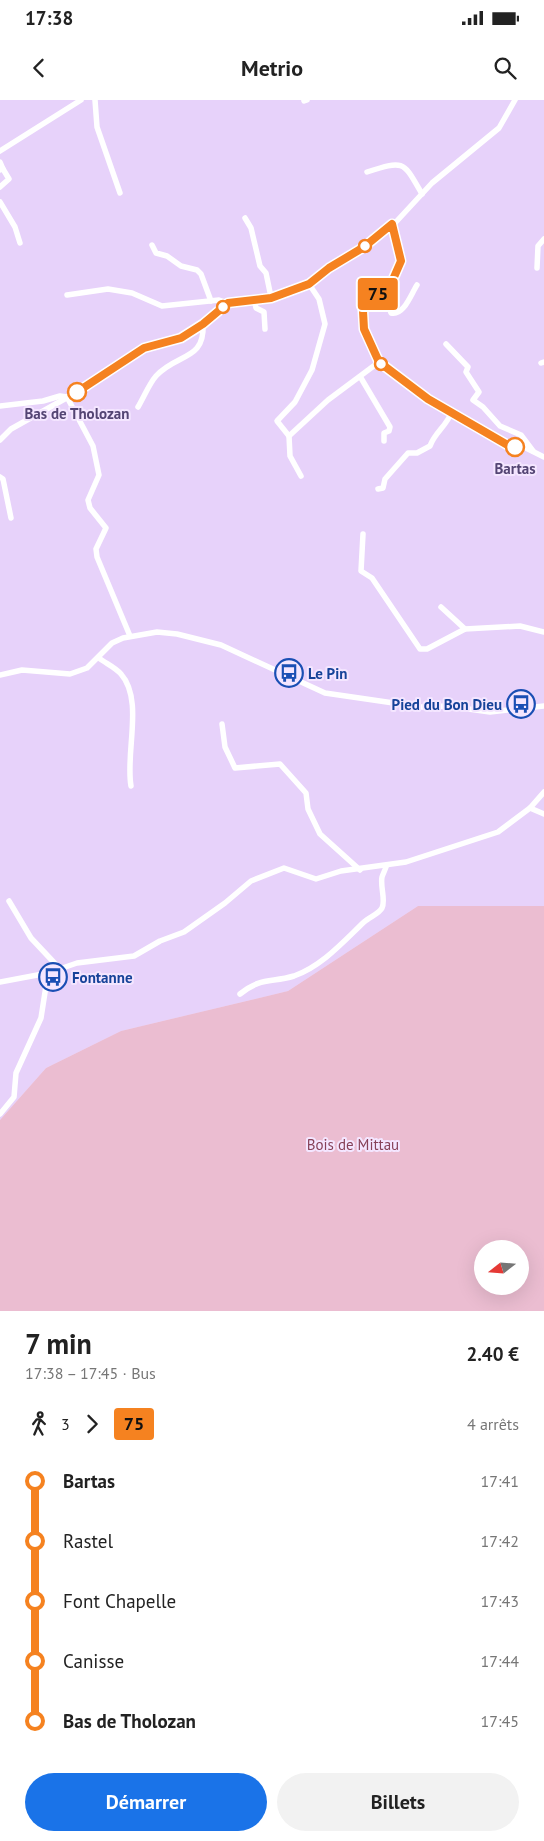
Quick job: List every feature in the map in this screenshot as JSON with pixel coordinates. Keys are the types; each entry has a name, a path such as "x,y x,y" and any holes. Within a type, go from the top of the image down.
{"street":[{"path":"0,151 81,100"},
{"path":"95,100 97,127 120,193"},
{"path":"66,295 108,289 132,293 162,306 219,300 228,303 271,298 309,284 329,268 364,247 392,224 422,194 499,128 515,100"},
{"path":"0,162 1,169 9,179 0,187"},
{"path":"367,172 400,164 407,167 422,194"},
{"path":"0,202 15,226 20,243"},
{"path":"245,218 252,228 260,266 266,273 271,298"},
{"path":"392,224 401,261 391,284 389,307 391,313 399,313 417,285"},
{"path":"537,268 538,246 544,239"},
{"path":"152,245 156,253 167,256 182,266 197,270 201,274 211,301"},
{"path":"302,476 290,456 289,436 277,421 295,402 312,370 325,324 319,299 309,284"},
{"path":"391,284 373,298 363,311 364,329 379,362 428,399 452,411 511,447 524,447 544,458"},
{"path":"254,299 256,308 264,312 265,329"},
{"path":"0,440 11,429 50,402 60,396 67,397 86,388 144,348 181,338 203,324 228,303"},
{"path":"138,407 156,376 181,358 197,351 204,338 203,324"},
{"path":"446,344 468,367 466,372 478,392 474,400 483,406 500,426 521,435 534,452"},
{"path":"289,436 328,400 361,378 379,362"},
{"path":"361,378 390,427 389,432 384,433 384,441"},
{"path":"67,397 93,446 99,475 88,500 90,508 106,528 96,549 97,557 130,636"},
{"path":"0,406 50,402"},
{"path":"378,489 383,488 385,479 408,454 417,453 430,446 433,436 448,422 452,411"},
{"path":"0,476 3,479 11,518"},
{"path":"363,534 361,571 372,578 420,648 427,649 465,629 520,626 544,632"},
{"path":"441,607 465,629"},
{"path":"0,675 27,670 70,674 87,668 112,644 130,636 163,632 208,641 325,693 421,707 447,706 490,712 544,706"},
{"path":"99,658 121,674 130,691 133,703 129,757 131,786"},
{"path":"222,724 225,747 235,768 280,764 306,793 308,808 320,834 360,870"},
{"path":"0,982 48,974 77,963 134,956 160,941 184,932 225,904 251,881 277,870 284,868 316,879 341,871 386,867 498,832 530,808 544,792"},
{"path":"530,808 544,814"},
{"path":"240,994 251,985 260,981 294,976 328,956 345,942 365,920 381,911 383,906 382,878 386,867"},
{"path":"9,901 31,938 60,970"},
{"path":"0,1114 14,1098 16,1073 41,1018 48,974"}],"shaded area":[{"path":"0,100 544,100 544,906 418,906 288,991 121,1031 46,1068 0,1120"}],"green space":[{"name":"Bois de Mittau","path":"418,906 544,906 544,1311 0,1311 0,1120 46,1068 121,1031 288,991"}],"bus line":[{"name":"75","path":"77,392 86,388 144,348 181,338 203,324 228,303 271,298 309,284 329,268 364,247 392,224 394,240 400,251 401,261 391,284 373,298 363,311 364,329 379,362 428,399 452,411 511,447 515,447"}],"place":[{"name":"Bas de Tholozan","path":"77,392"},
{"name":"Bartas","path":"515,447"},
{"name":"Le Pin","path":"289,673"},
{"name":"Pied du Bon Dieu","path":"521,704"},
{"name":"Fontanne","path":"53,977"}]}
